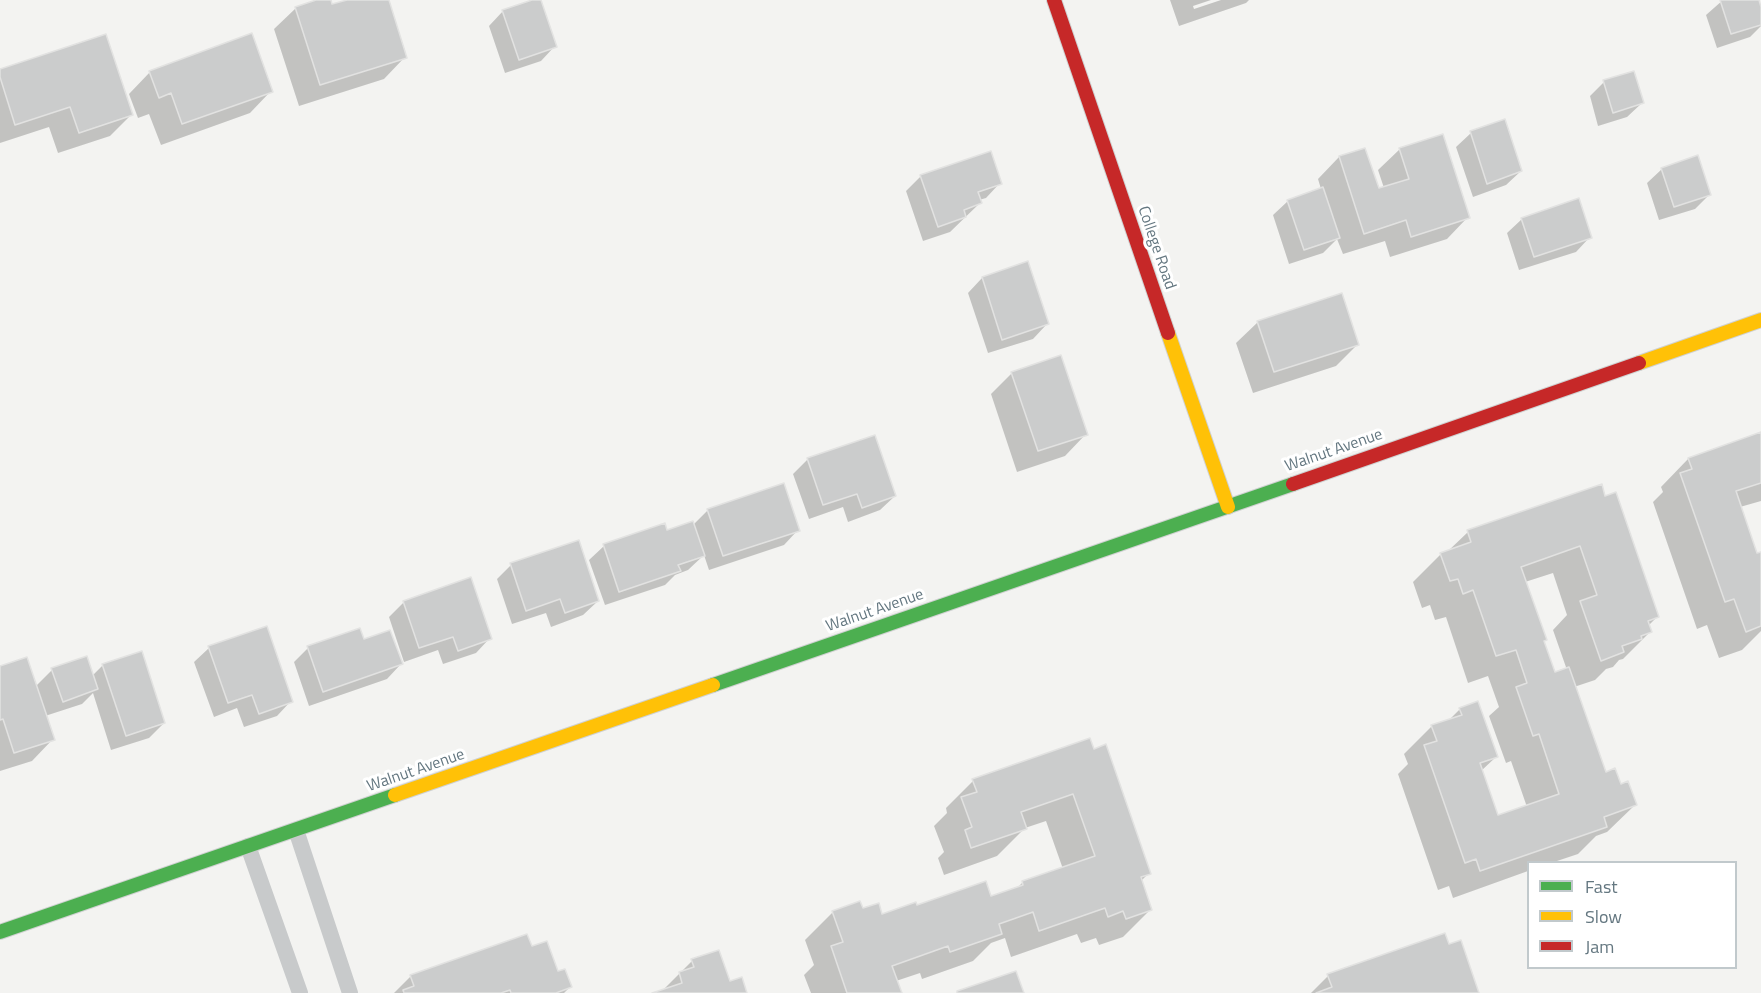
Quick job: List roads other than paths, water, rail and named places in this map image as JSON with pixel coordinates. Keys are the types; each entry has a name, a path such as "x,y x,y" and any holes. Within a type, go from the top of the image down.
{"street":[{"name":"College Road","path":"1054,0 1228,507"},
{"name":"Walnut Avenue","path":"0,932 1761,320"}],"lane":[{"path":"296,830 350,993"},
{"path":"248,846 300,993"}]}
